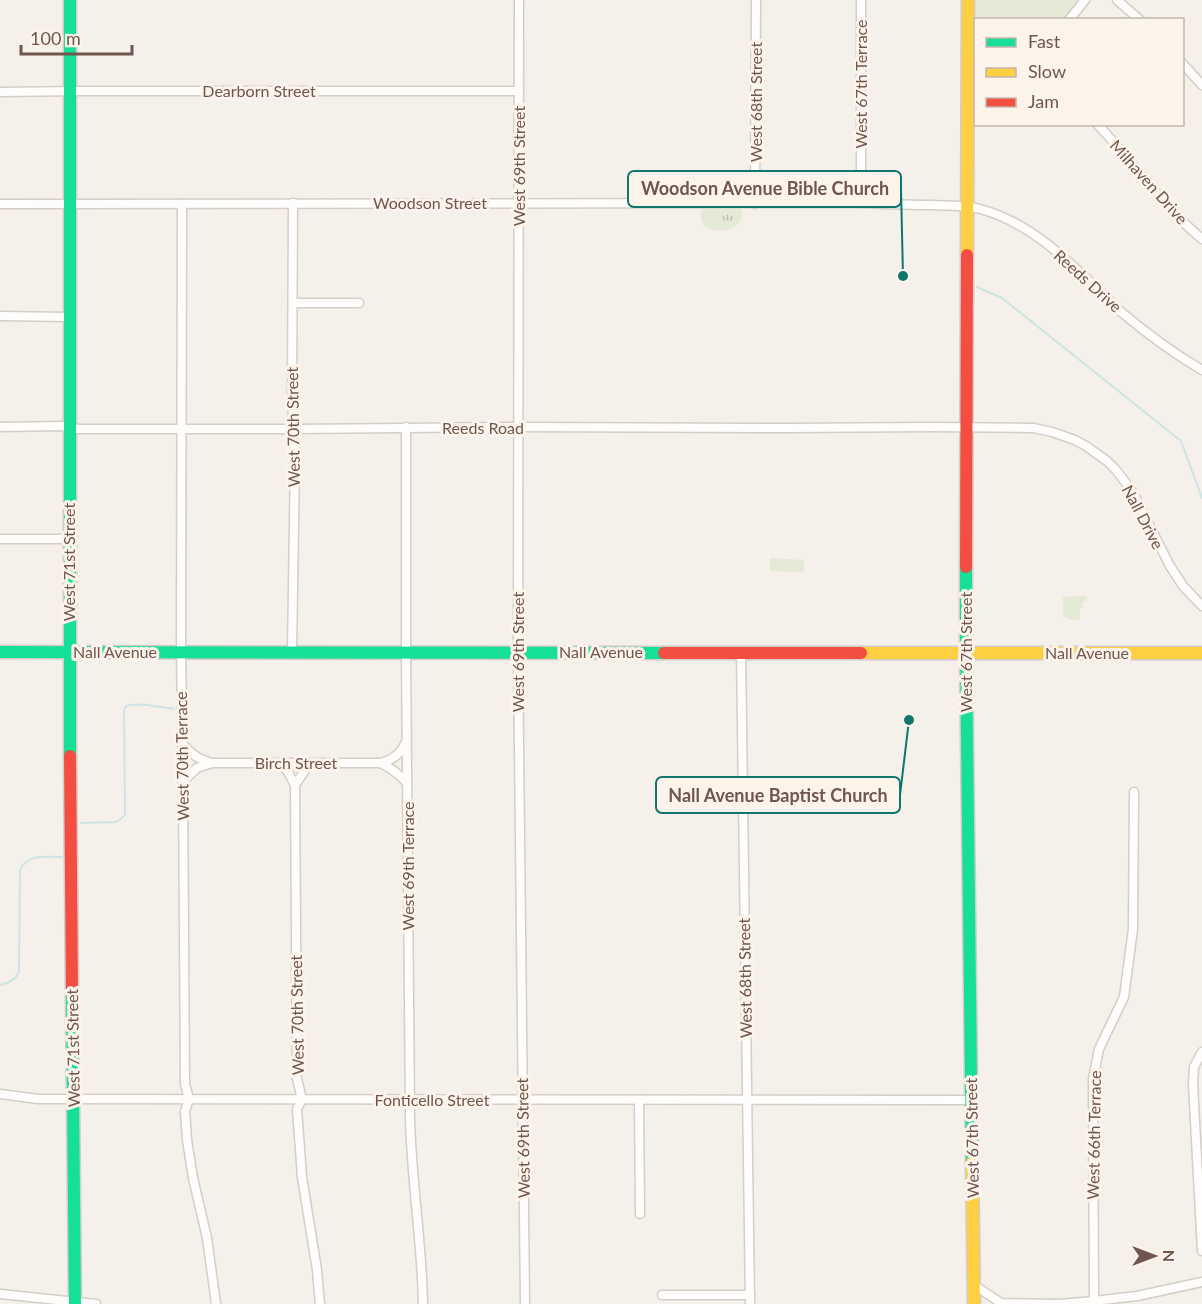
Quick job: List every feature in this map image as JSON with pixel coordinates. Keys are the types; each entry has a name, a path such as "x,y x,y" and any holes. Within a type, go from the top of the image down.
{"street":[{"name":"West 71st Street","path":"70,0 69,652 75,1303"},
{"name":"West 69th Street","path":"519,0 518,652 525,1304"},
{"name":"West 68th Street","path":"755,204 756,0"},
{"name":"West 67th Terrace","path":"861,0 861,203"},
{"name":"West 67th Street","path":"968,0 973,69 967,207 966,652 974,1304"},
{"path":"1071,18 1085,0"},
{"path":"1117,0 1138,18"},
{"path":"1184,65 1202,85"},
{"name":"Dearborn Street","path":"0,92 519,91"},
{"name":"Milhaven Drive","path":"1099,126 1172,210 1202,239"},
{"name":"West 70th Street","path":"292,651 293,203"},
{"name":"Woodson Street","path":"0,204 861,203 967,207"},
{"name":"West 70th Terrace","path":"182,204 181,651 185,1084 189,1099 185,1111 193,1178 207,1238 216,1304"},
{"name":"Reeds Drive","path":"967,207 978,208 1007,219 1039,239 1071,264 1150,335 1202,370"},
{"path":"293,303 359,303"},
{"path":"0,316 70,316"},
{"name":"Reeds Road","path":"0,427 294,429 966,427"},
{"name":"Nall Drive","path":"966,427 1034,428 1052,432 1086,446 1107,461 1132,491 1170,566 1183,586 1202,606"},
{"name":"West 69th Terrace","path":"406,428 410,1100 423,1304"},
{"path":"0,539 69,539"},
{"name":"Nall Avenue","path":"0,652 1202,653"},
{"name":"West 68th Street","path":"741,652 750,1300"},
{"path":"380,764 398,755 407,740"},
{"path":"182,743 199,760 212,763"},
{"name":"Birch Street","path":"183,781 197,768 212,763 380,764"},
{"path":"280,763 295,785 310,763"},
{"path":"380,764 400,774 407,783"},
{"name":"West 70th Street","path":"295,785 297,1079 302,1100 297,1109 302,1177 317,1270 320,1304"},
{"name":"West 66th Terrace","path":"1094,1303 1093,1079 1099,1049 1124,997 1133,929 1134,792"},
{"path":"1202,1052 1194,1067 1193,1084 1202,1251"},
{"name":"Fonticello Street","path":"0,1094 39,1099 972,1100"},
{"path":"639,1100 640,1214"},
{"path":"974,1285 1000,1303 1059,1304 1094,1303 1202,1282"},
{"path":"0,1294 96,1304"},
{"path":"662,1295 750,1300"}],"green space":[{"path":"973,0 1079,0 1065,18 974,18 974,58"},
{"path":"702,209 741,209 741,218 730,229 712,230 705,226 701,219"},
{"path":"770,558 804,560 804,572 770,571"},
{"path":"1087,596 1087,601 1083,601 1083,608 1080,608 1080,620 1063,617 1063,597"}],"waterway":[{"path":"977,287 1002,298 1181,441 1202,498"},
{"path":"81,823 116,822 125,814 124,710 126,706 143,705 174,709"},
{"path":"0,985 14,979 19,971 20,870 33,858 62,857"}],"traffic: fast":[{"path":"70,0 70,756"},
{"path":"966,567 972,1162"},
{"path":"0,652 664,653"},
{"path":"72,993 75,1304"}],"traffic: slow":[{"path":"967,255 968,0"},
{"path":"861,653 1202,653"},
{"path":"972,1162 974,1304"}],"traffic: jam":[{"path":"966,567 967,255"},
{"path":"664,653 861,653"},
{"path":"70,756 72,993"}],"place":[{"name":"Woodson Avenue Bible Church","path":"903,276"},
{"name":"Nall Avenue Baptist Church","path":"909,720"}]}
